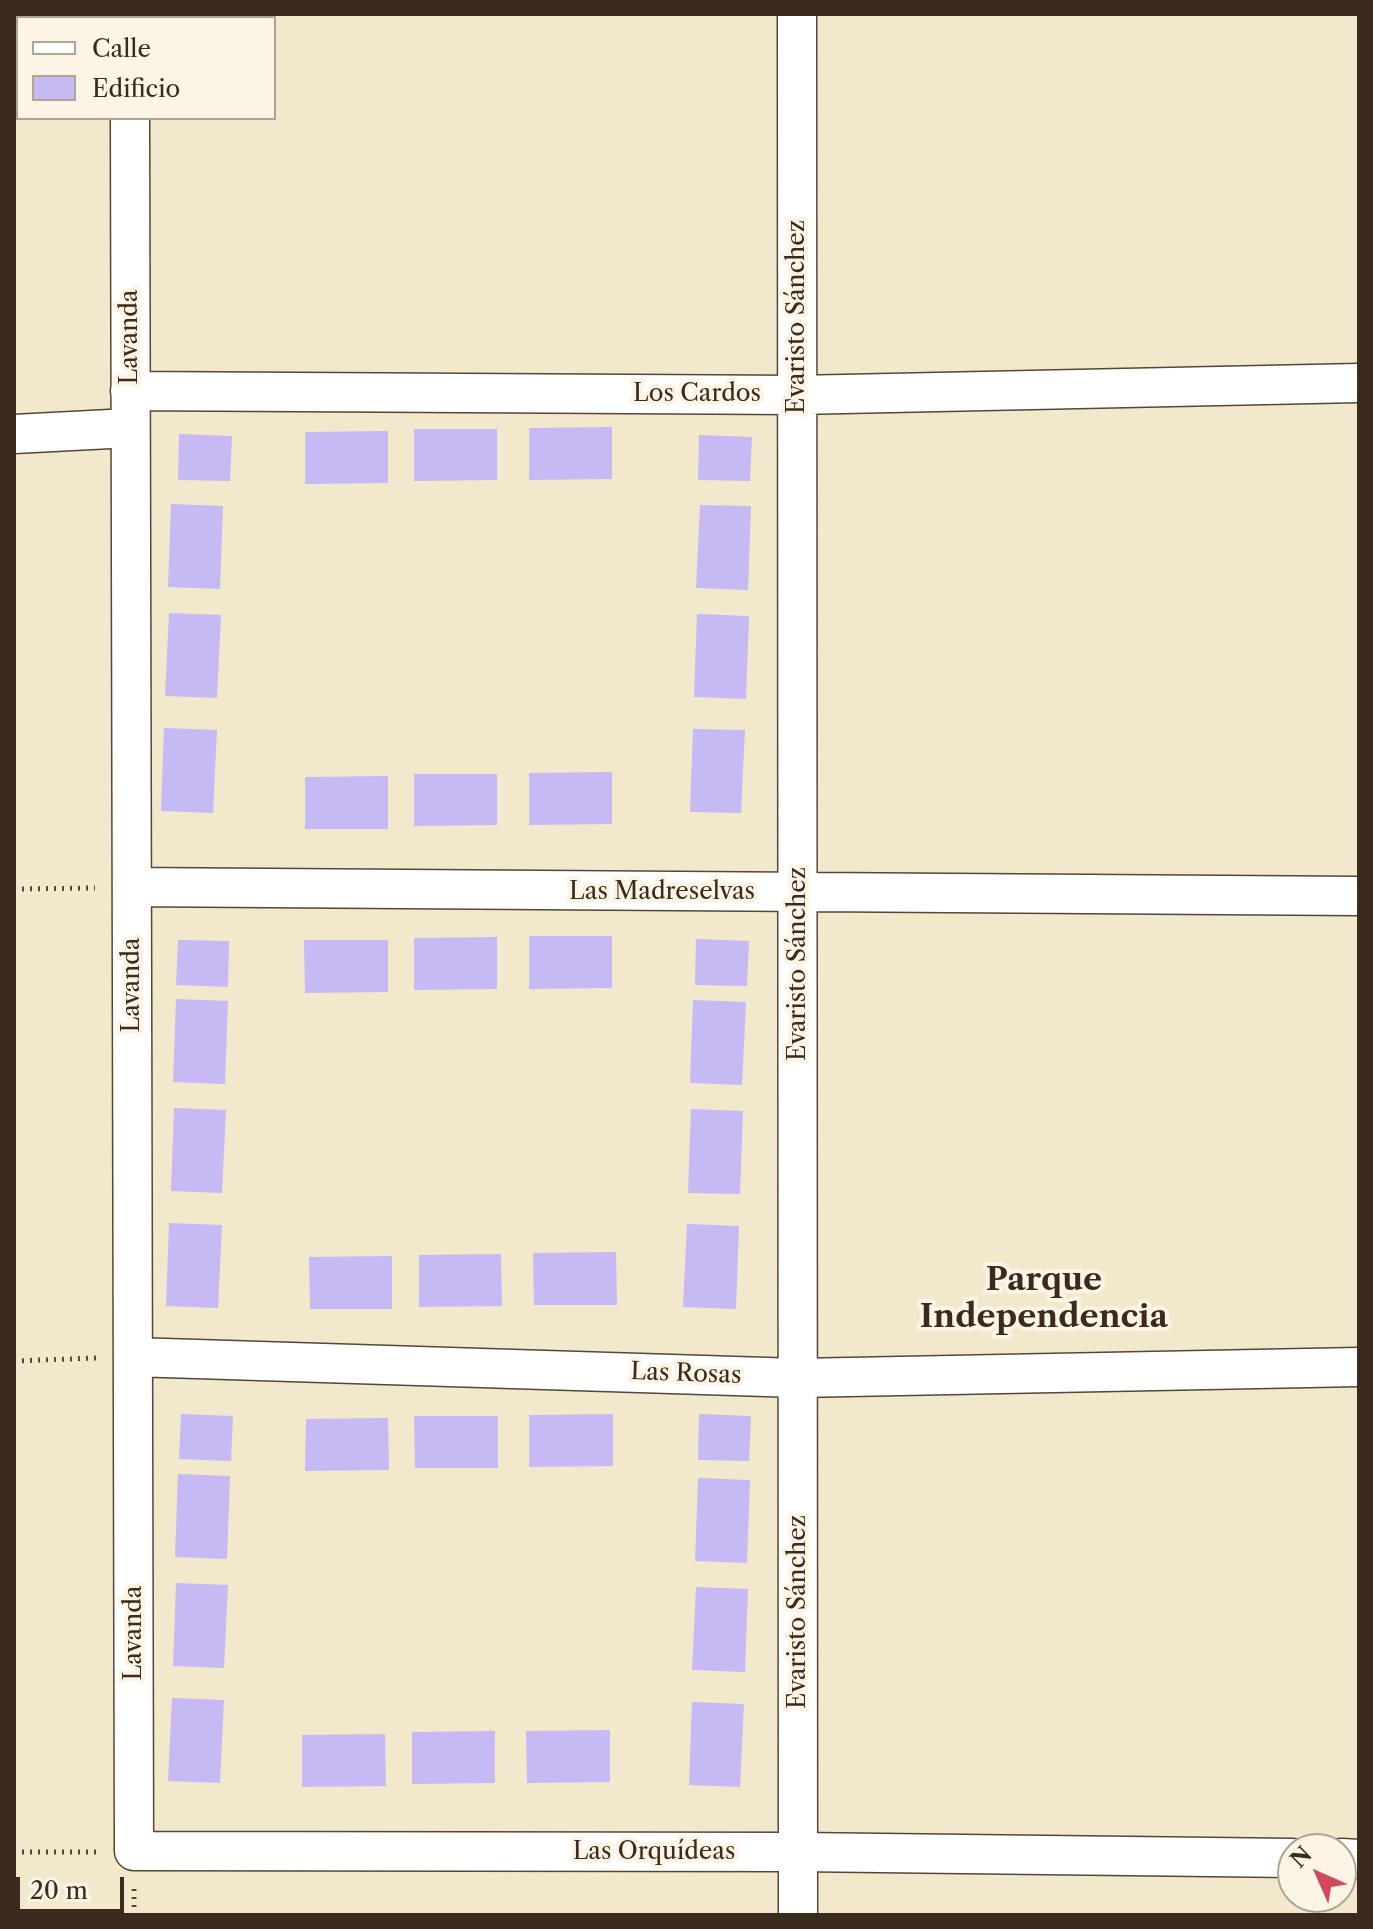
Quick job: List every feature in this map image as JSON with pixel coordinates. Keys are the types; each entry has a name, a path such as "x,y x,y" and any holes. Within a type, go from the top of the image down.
{"street":[{"name":"Evaristo Sánchez","path":"797,14 798,1915"},
{"name":"Lavanda","path":"130,120 134,1851"},
{"name":"Los Cardos","path":"130,391 797,395 1359,383"},
{"path":"14,434 130,428"},
{"name":"Las Madreselvas","path":"132,887 1359,896"},
{"name":"Las Rosas","path":"133,1357 798,1378 1359,1367"},
{"name":"Las Orquídeas","path":"134,1851 798,1852 1277,1858"}],"path":[{"path":"14,889 132,887"},
{"path":"14,1361 133,1357"},
{"path":"14,1852 134,1851"}],"building":[{"path":"612,427 612,479 529,480 529,428"},
{"path":"414,429 497,429 497,480 414,481"},
{"path":"388,431 388,483 305,484 305,432"},
{"path":"179,434 232,436 230,481 178,480"},
{"path":"699,435 752,437 750,481 698,480"},
{"path":"171,504 223,506 220,589 168,587"},
{"path":"700,505 751,506 748,590 696,588"},
{"path":"169,613 221,615 217,698 165,696"},
{"path":"697,614 749,616 746,699 694,697"},
{"path":"164,728 217,730 213,813 161,811"},
{"path":"693,729 745,730 741,813 690,812"},
{"path":"612,772 612,824 529,825 529,773"},
{"path":"414,774 497,774 497,825 414,826"},
{"path":"388,776 388,829 305,829 305,777"},
{"path":"529,936 612,936 612,988 529,989"},
{"path":"497,937 497,989 414,990 414,938"},
{"path":"696,939 749,941 747,986 695,985"},
{"path":"178,940 229,941 228,987 176,985"},
{"path":"304,940 388,940 388,992 305,993"},
{"path":"176,999 228,1001 225,1084 173,1082"},
{"path":"693,1000 746,1002 742,1085 690,1083"},
{"path":"174,1108 226,1110 222,1193 171,1191"},
{"path":"691,1109 743,1111 740,1194 688,1193"},
{"path":"169,1223 222,1225 218,1308 166,1306"},
{"path":"687,1224 739,1226 736,1309 683,1307"},
{"path":"616,1252 617,1305 534,1305 533,1253"},
{"path":"501,1254 502,1306 419,1307 419,1255"},
{"path":"392,1256 392,1309 310,1309 309,1257"},
{"path":"181,1414 233,1416 231,1461 179,1459"},
{"path":"613,1414 613,1466 529,1467 529,1415"},
{"path":"699,1414 751,1416 749,1461 698,1460"},
{"path":"414,1416 498,1416 498,1468 415,1468"},
{"path":"388,1418 389,1470 305,1471 306,1419"},
{"path":"178,1474 230,1476 227,1559 175,1557"},
{"path":"698,1478 750,1480 747,1563 695,1561"},
{"path":"176,1583 228,1585 224,1668 173,1666"},
{"path":"696,1587 748,1589 745,1672 692,1670"},
{"path":"172,1698 224,1700 220,1783 168,1781"},
{"path":"692,1702 744,1704 740,1787 689,1785"},
{"path":"610,1730 610,1782 527,1783 526,1731"},
{"path":"495,1731 495,1783 412,1784 412,1732"},
{"path":"385,1734 386,1786 302,1787 302,1735"}],"district":[{"name":"Parque Independencia","path":"1044,1300"}]}
